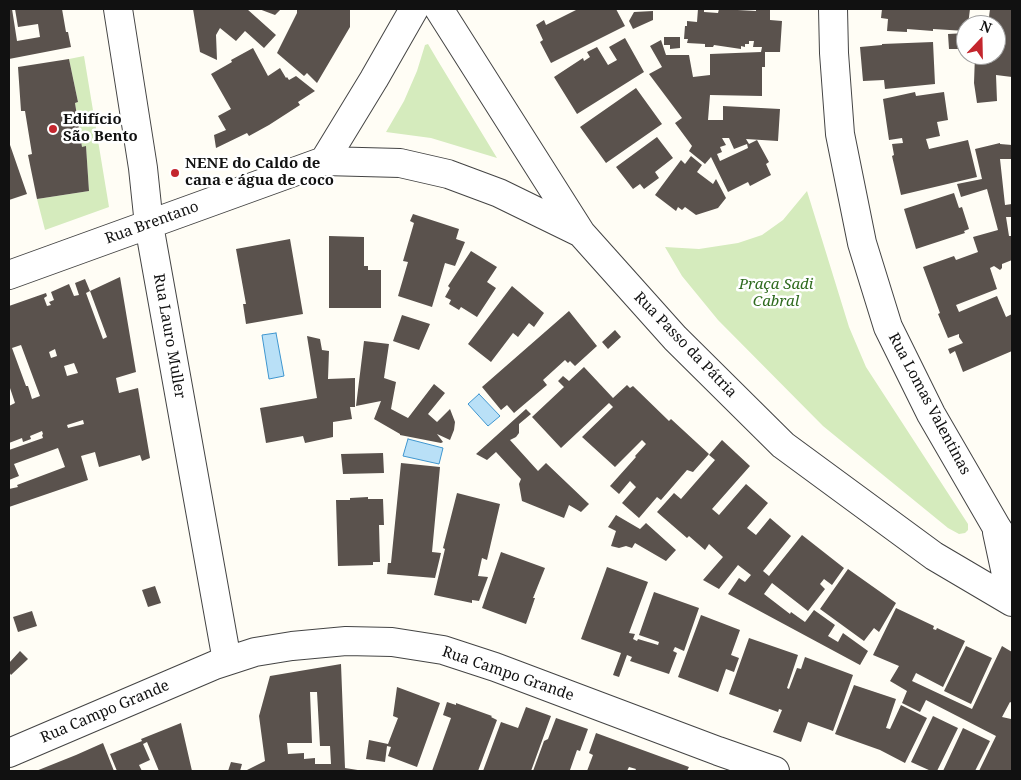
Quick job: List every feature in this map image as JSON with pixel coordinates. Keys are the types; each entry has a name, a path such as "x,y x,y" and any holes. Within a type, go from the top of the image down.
{"street":[{"name":"Rua Lauro Muller","path":"118,9 143,168 149,224 227,661"},
{"path":"324,161 414,9"},
{"name":"Rua Passo da Pátria","path":"439,9 581,233 675,338 783,445 934,556 1012,602"},
{"name":"Rua Lomas Valentinas","path":"833,9 840,134 862,243 888,327 931,414 1012,551"},
{"name":"Rua Brentano","path":"9,274 324,161 400,163 448,174 499,193 581,233"},
{"path":"964,574 980,563 986,555 997,528"},
{"name":"Rua Lomas Valentinas","path":"997,528 1012,602"},
{"name":"Rua Campo Grande","path":"9,753 227,661 255,652 292,646 346,641 392,642 443,650 496,667 714,761 775,771"}],"green space":[{"path":"428,44 497,158 431,138 386,132 404,101 417,71 425,45"},
{"path":"84,56 109,207 45,230 37,199 89,191 86,147 82,147 75,103 78,102 69,59"},
{"name":"Praça Sadi Cabral","path":"807,191 849,327 866,367 968,524 968,530 965,533 959,534 948,528 823,426 718,320 682,276 665,247 699,249 738,243 762,235 783,220"}],"water":[{"path":"276,333 284,376 269,379 262,335"},
{"path":"479,394 500,416 488,426 468,404"},
{"path":"408,439 443,448 439,464 403,456"}],"building":[{"path":"12,9 17,41 40,37 38,24 18,27 15,9 62,9 71,47 9,59 9,10"},
{"path":"193,9 247,9 276,35 264,48 245,31 236,41 220,28 216,35 217,60 200,52"},
{"path":"259,9 281,9 275,15"},
{"path":"297,9 350,9 350,27 317,83 307,73 304,76 277,53 297,13"},
{"path":"578,9 616,9 625,26 551,63 540,42 543,40 536,25 544,20 546,25"},
{"path":"698,9 704,10 704,12 718,13 719,9 756,11 756,9 770,9 770,20 782,21 780,52 765,52 765,67 762,67 762,96 710,95 708,120 723,120 723,106 780,109 778,141 746,139 749,144 757,140 769,162 766,164 771,175 750,186 748,182 728,192 711,157 705,164 689,151 692,146 675,123 682,118 649,74 662,67 650,46 661,40 666,55 689,55 693,77 710,75 710,54 761,52 762,47 753,47 754,41 749,41 749,44 745,44 745,47 741,46 741,49 714,45 713,47 705,47 705,44 687,43 688,39 684,39 687,21 697,22","holes":["722,138 729,138 734,149 747,144 748,148 720,161 717,154 722,152 720,147 726,145"]},
{"path":"882,9 970,9 969,15 956,15 956,30 907,29 907,32 887,31 888,19 881,18"},
{"path":"990,9 1012,9 1012,77 996,75 997,101 977,103 974,83 975,65 1006,65 1006,15 989,15"},
{"path":"653,11 653,20 633,29 629,21 634,12"},
{"path":"948,34 956,34 956,49 949,49"},
{"path":"664,37 680,37 680,48 670,49 670,45 664,45"},
{"path":"625,38 644,72 577,114 554,77 583,58 584,61 590,57 587,52 597,47 608,65 617,60 609,47"},
{"path":"933,42 935,84 885,89 884,80 863,81 860,47"},
{"path":"253,48 268,76 280,68 289,80 296,76 315,91 298,102 300,105 269,125 249,136 247,133 216,148 214,135 226,130 218,116 231,109 211,74"},
{"name":"Edifício São Bento","path":"69,59 78,102 75,103 82,147 86,146 89,191 37,199 28,155 32,154 25,111 21,111 18,67"},
{"path":"636,88 662,124 606,163 580,127"},
{"path":"915,92 916,96 944,92 948,120 937,122 940,136 926,139 929,149 968,140 977,177 901,195 892,156 894,155 892,144 903,143 902,138 889,140 883,99"},
{"path":"657,137 673,158 655,172 659,178 644,189 640,184 633,189 616,167"},
{"path":"9,142 27,194 9,200"},
{"path":"1000,143 1012,145 1012,159 1000,159 1005,205 1012,204 1012,217 1006,217 1009,236 1012,236 1012,260 1002,264 1000,270 994,266 990,268 997,289 956,305 959,312 997,296 1006,317 1012,314 1012,351 963,372 955,351 950,354 948,349 963,343 959,334 948,338 923,267 954,256 956,260 978,252 973,237 998,230 987,189 961,197 957,184 982,179 975,149"},
{"path":"691,156 702,165 697,172 713,184 716,179 726,198 718,208 696,215 685,207 682,210 678,207 676,211 655,195 681,160 685,164"},
{"path":"954,193 959,208 962,207 969,229 964,231 965,233 916,249 904,209"},
{"path":"413,214 459,229 456,239 465,242 455,266 445,263 432,307 398,296 408,262 403,261 414,223 410,221"},
{"path":"329,236 364,237 364,266 368,266 368,270 381,270 381,308 329,308"},
{"path":"290,239 303,314 246,324 243,304 246,304 236,249"},
{"path":"471,251 497,267 487,282 496,288 477,317 461,307 459,310 449,304 451,300 445,297 450,288 448,286"},
{"path":"120,277 136,372 116,378 119,393 138,388 150,458 142,461 140,455 99,467 95,452 81,456 88,480 9,507 9,489 65,467 58,448 14,464 19,476 9,480 9,450 43,438 43,434 42,431 30,436 31,439 23,442 22,438 9,443 9,406 15,403 9,385 9,306 46,293 47,296 44,298 47,306 51,305 49,302 54,300 51,292 69,284 74,296 79,295 75,283 85,279 90,291","holes":["90,291 107,337 103,339 86,293","21,345 40,396 32,399 28,386 26,386 12,348","55,349 57,356 51,358 49,352","74,363 78,373 67,376 64,366","83,420 84,424 68,428 67,425"]},
{"path":"512,286 544,313 534,327 529,323 518,337 513,333 491,362 468,344"},
{"path":"569,311 597,346 575,366 570,361 568,363 565,360 543,380 547,385 514,413 507,405 501,410 482,387"},
{"path":"402,315 430,324 419,350 393,341"},
{"path":"615,330 621,337 608,349 602,342"},
{"path":"307,336 320,339 322,350 329,351 328,379 355,378 355,407 350,407 352,419 333,422 333,437 305,443 303,436 266,443 260,408 317,398"},
{"path":"364,341 389,344 384,378 396,382 391,409 408,418 434,384 445,393 428,414 437,422 450,409 455,422 450,440 437,434 443,442 400,435 374,419 381,401 356,406"},
{"path":"584,367 613,398 627,385 630,388 633,386 669,421 671,419 709,454 693,472 687,470 661,500 657,497 639,518 622,503 636,487 630,481 619,494 610,486 646,444 642,440 615,467 582,437 613,407 609,403 561,448 532,417 564,387 558,381 563,376 569,381"},
{"path":"526,409 531,414 519,424 519,433 510,440 538,471 546,463 589,504 581,512 569,505 564,518 522,501 519,484 521,479 496,452 487,460 476,454"},
{"path":"722,440 750,466 712,509 719,515 746,484 768,503 747,528 756,535 770,518 791,536 763,571 769,576 802,535 844,568 832,585 824,579 820,584 825,589 808,611 772,583 764,594 790,614 791,612 805,622 814,610 835,625 828,636 838,642 843,633 868,651 860,665 728,594 739,578 745,582 751,575 738,565 719,589 703,580 723,557 709,544 705,550 689,536 687,538 657,512 674,493 681,499 715,460 709,455"},
{"path":"383,453 384,473 343,474 341,454"},
{"path":"401,463 440,467 432,552 441,553 435,578 387,574 388,563 391,563"},
{"path":"457,493 500,504 487,560 482,558 478,576 488,577 479,601 472,600 472,603 434,595 445,549 443,548"},
{"path":"368,497 368,499 383,499 384,525 379,525 380,562 373,562 373,565 338,566 336,500"},
{"path":"616,515 640,529 646,523 676,550 666,561 635,543 632,548 611,546 616,531 608,527"},
{"path":"501,552 545,568 533,598 535,598 526,624 482,608"},
{"path":"607,567 648,582 629,633 635,634 633,639 637,641 638,639 658,645 659,642 639,635 654,592 699,608 684,651 675,647 673,651 677,653 669,674 630,661 632,657 627,655 619,677 613,675 621,653 581,639"},
{"path":"848,569 896,603 879,632 874,628 864,641 820,609"},
{"path":"155,586 161,603 148,607 142,590"},
{"path":"896,608 934,626 933,629 936,630 937,628 965,641 943,687 916,673 912,681 972,709 1002,646 1012,652 1012,703 1010,702 1002,717 1011,719 1012,716 1012,771 979,771 996,736 926,700 920,712 902,703 907,691 890,681 899,666 873,655"},
{"path":"32,611 37,626 18,632 13,617"},
{"path":"701,615 740,630 731,655 739,658 734,672 726,669 718,692 678,677"},
{"path":"749,638 798,655 787,688 789,689 797,668 801,669 805,657 853,675 833,731 808,722 801,742 773,732 782,710 779,709 778,712 729,694"},
{"path":"966,646 992,658 971,704 944,691"},
{"path":"20,651 28,659 11,675 9,663"},
{"path":"341,664 345,768 364,771 245,771 265,761 259,716 270,676","holes":["310,692 317,692 320,746 330,746 331,764 315,764 315,758 304,759 304,753 288,754 287,743 312,743"]},
{"path":"854,685 896,699 886,728 890,729 901,705 927,718 905,763 880,750 835,734"},
{"path":"397,687 440,703 417,767 388,756 391,747 387,746 385,762 366,759 369,740 388,744 398,718 393,716"},
{"path":"447,702 456,705 456,703 492,716 497,720 478,771 432,771 451,718 443,715"},
{"path":"526,707 551,716 531,771 483,771 501,722 518,728"},
{"path":"933,716 958,728 937,771 931,771 911,762"},
{"path":"556,718 588,729 580,751 577,750 570,770 574,771 533,771 544,741 548,739"},
{"path":"181,723 192,771 159,771 147,742 143,744 150,760 139,765 142,771 117,771 110,754"},
{"path":"963,728 990,741 975,771 943,771"},
{"path":"596,733 689,767 687,771 635,771 636,769 629,767 627,771 587,771 593,755 589,753"},
{"path":"103,743 114,771 36,771 76,755"},
{"path":"231,762 242,764 240,771 228,771"}],"place":[{"name":"Edifício São Bento","path":"53,129"},
{"name":"NENE do Caldo de cana e água de coco","path":"175,173"}]}
